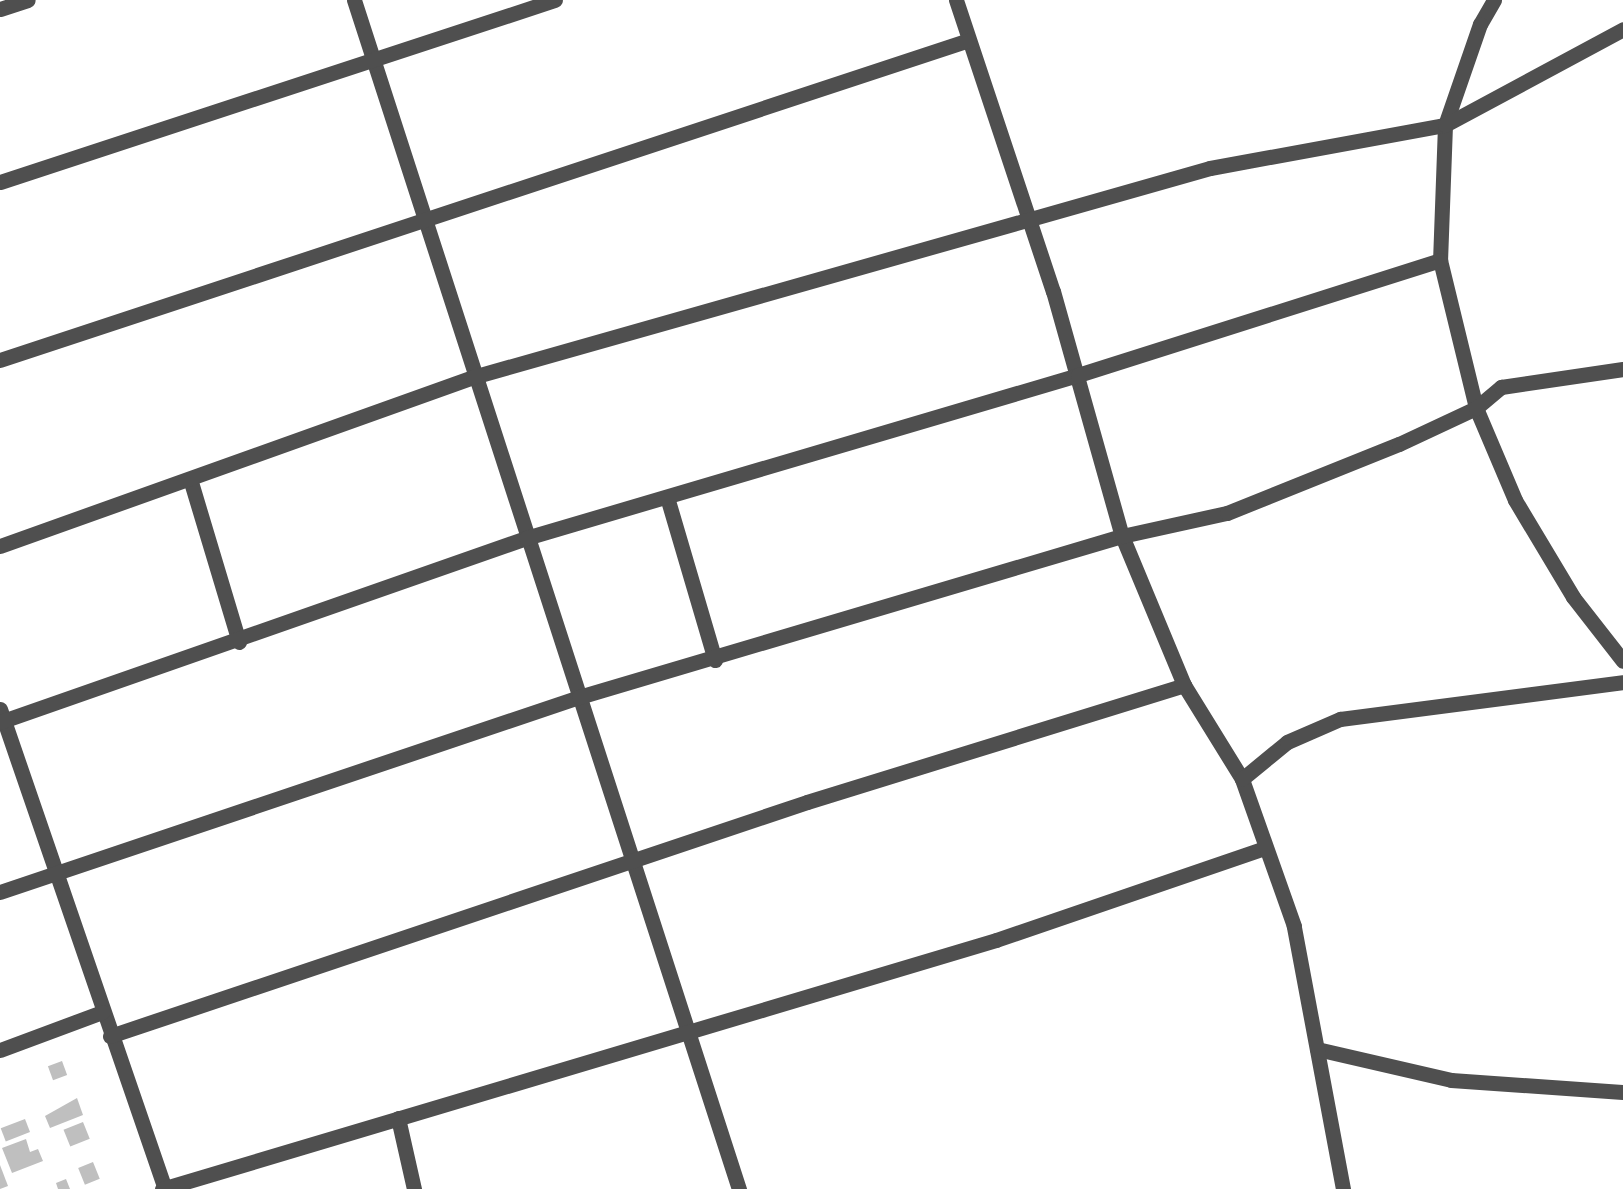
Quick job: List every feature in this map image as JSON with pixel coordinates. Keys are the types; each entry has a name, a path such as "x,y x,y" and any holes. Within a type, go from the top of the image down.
{"street":[{"path":"0,9 28,0"},
{"path":"354,0 422,221 690,1032 739,1189"},
{"path":"0,182 372,57 555,0"},
{"path":"956,0 1078,375 1122,536 1184,685 1242,779 1294,926 1343,1189"},
{"path":"1494,0 1480,24 1445,125 1440,260 1476,408 1533,534 1623,661"},
{"path":"0,546 190,482 473,378 1028,216 1300,148 1445,125 1623,30"},
{"path":"0,360 969,40"},
{"path":"1265,848 996,940 164,1189 1,717 239,642 526,538 1078,375 1440,260"},
{"path":"0,892 579,697 715,660 1122,536 1227,513 1476,408 1502,387 1623,369"},
{"path":"190,482 239,642"},
{"path":"667,496 715,660"},
{"path":"1242,779 1303,732 1340,719 1623,682"},
{"path":"110,1036 634,861 1184,685"},
{"path":"0,1050 102,1012"},
{"path":"1317,1049 1451,1080 1623,1092"},
{"path":"398,1118 414,1189"}],"building":[{"path":"62,1061 67,1075 53,1080 48,1066"},
{"path":"77,1098 83,1115 50,1128 45,1116"},
{"path":"25,1119 30,1132 6,1141 1,1128"},
{"path":"83,1122 90,1139 70,1147 64,1130"},
{"path":"26,1139 30,1152 38,1149 43,1161 12,1173 2,1148"},
{"path":"93,1162 100,1179 85,1185 78,1168"},
{"path":"0,1165 8,1186 0,1189"},
{"path":"66,1179 70,1189 58,1189 56,1183"}]}
